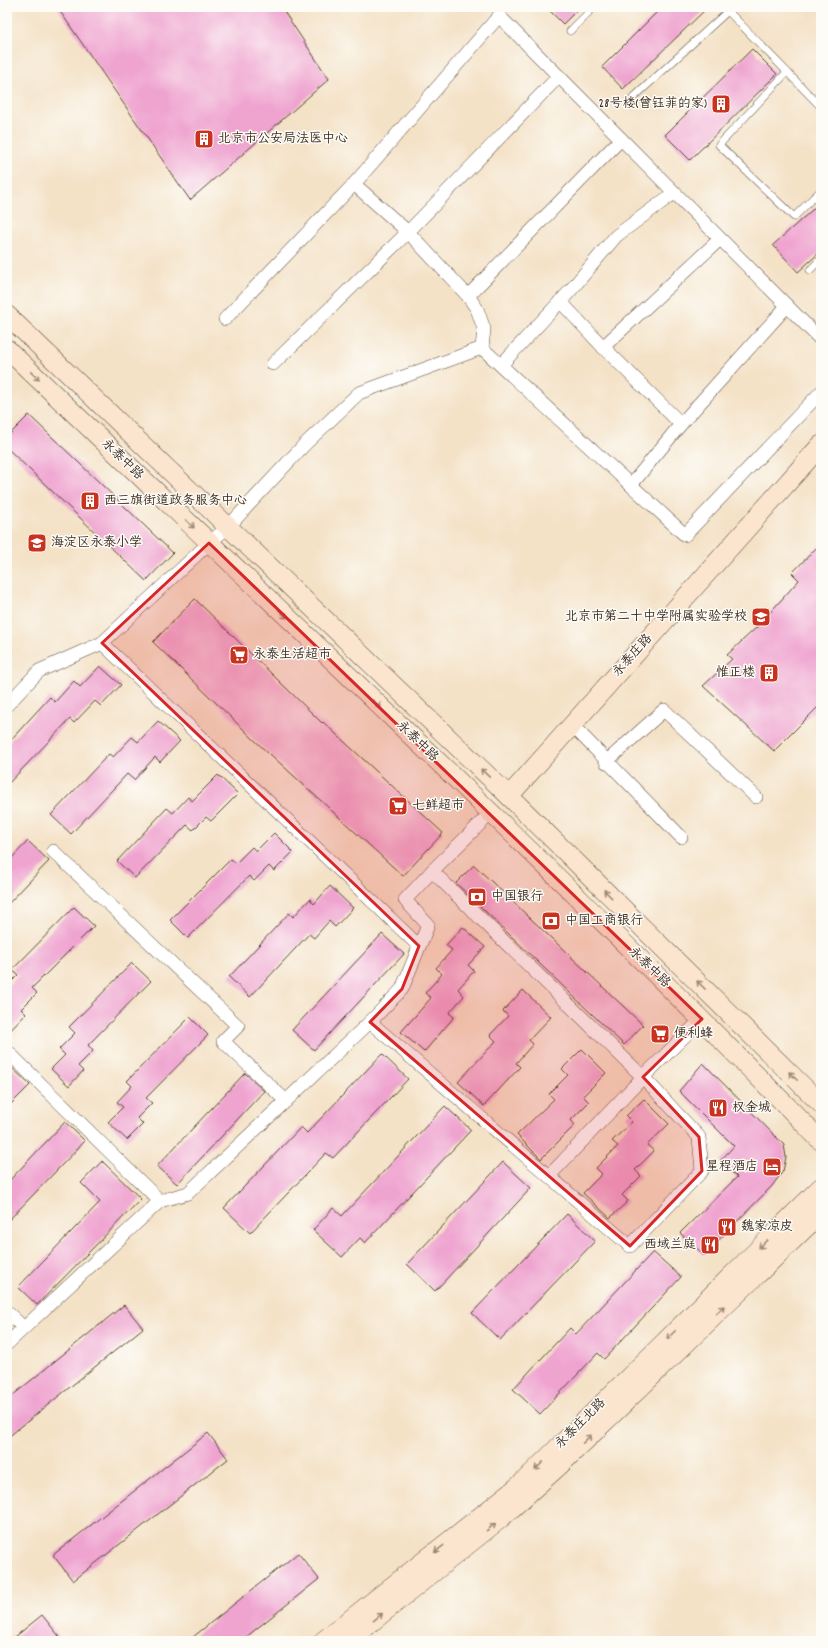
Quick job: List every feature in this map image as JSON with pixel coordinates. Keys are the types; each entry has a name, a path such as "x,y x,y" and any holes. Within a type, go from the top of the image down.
{"main road":[{"name":"永泰中路","path":"7,315 509,796 821,1104"},
{"name":"永泰中路","path":"7,349 702,1019 821,1141"},
{"name":"永泰庄路","path":"509,796 821,445"},
{"name":"永泰庄北路","path":"323,1641 521,1484 821,1187"},
{"name":"永泰庄北路","path":"348,1641 507,1513 560,1465 821,1213"}],"street":[{"path":"225,319 354,184 499,16 821,340"},
{"path":"273,364 408,232 559,76"},
{"path":"468,296 621,139"},
{"path":"354,184 408,232 468,296 477,309 484,329 482,348"},
{"path":"501,365 560,301 616,236 674,192"},
{"path":"603,347 720,239"},
{"path":"560,301 603,347 681,424"},
{"path":"631,485 681,424 787,306"},
{"path":"482,348 685,535 821,392"},
{"path":"7,705 39,671 102,644 209,543 228,527 304,445 359,393 482,348"},
{"path":"102,644 419,946"},
{"path":"606,762 664,710 756,797"},
{"path":"572,725 606,762 681,837"},
{"path":"7,1344 160,1201 188,1193 370,1022 402,989 428,925 405,900 490,813"},
{"path":"53,851 238,1026 222,1041 286,1101"},
{"path":"370,1022 630,1246 702,1171 699,1137 643,1077 432,871"},
{"path":"549,1176 643,1077 702,1019"},
{"path":"7,1051 160,1201"},
{"path":"7,1312 24,1328"}],"lane":[{"path":"570,31 594,7"},
{"path":"633,98 726,9 821,107"},
{"path":"787,72 719,145 794,217 821,190"},
{"path":"810,270 821,259"}],"highlighted area":[{"path":"209,543 702,1019 643,1077 699,1137 702,1171 630,1246 370,1022 402,989 419,946 102,643"}],"building":[{"name":"北京市公安局法医中心","path":"57,7 281,7 329,79 190,200"},
{"path":"546,7 580,7 563,24"},
{"path":"662,7 708,7 623,89 602,67"},
{"name":"28号楼(曾钰菲的家)","path":"752,49 777,74 690,160 665,135"},
{"path":"821,202 821,251 798,272 773,245"},
{"name":"西三旗街道政务服务中心","path":"29,415 173,553 146,581 7,448 7,437"},
{"name":"惟正楼","path":"821,543 821,704 774,751 703,686 732,659 727,655 757,627 799,580 792,573"},
{"path":"195,599 322,723 323,722 443,833 403,876 270,755 153,642"},
{"path":"100,666 121,685 101,706 95,701 74,723 70,719 7,785 7,744 50,697 55,702 74,681 80,687"},
{"path":"158,721 180,741 160,762 155,757 134,780 127,774 71,834 51,815 109,754 113,757 132,737 138,742"},
{"path":"218,775 238,794 211,821 206,817 193,830 187,825 135,878 117,861 167,808 173,813 188,797 192,801"},
{"path":"274,833 293,852 274,871 269,866 254,881 249,876 188,938 170,920 231,859 236,863 252,847 256,851"},
{"path":"28,841 49,861 7,905 7,863"},
{"path":"474,865 643,1025 624,1045 456,883"},
{"path":"330,886 353,908 335,927 329,921 314,938 309,934 250,997 229,977 289,913 293,917 310,899 314,904"},
{"path":"74,907 94,926 32,988 37,993 21,1009 26,1014 7,1034 7,986 18,975 12,970"},
{"path":"463,927 485,947 468,965 474,971 458,989 464,996 449,1013 454,1017 424,1052 401,1032 431,998 425,993 442,974 436,968 452,950 446,945"},
{"path":"382,934 404,954 314,1050 292,1030"},
{"path":"132,963 151,981 88,1045 93,1051 78,1066 83,1071 69,1086 51,1069 65,1055 59,1049 75,1033 69,1027"},
{"path":"523,990 551,1017 529,1040 533,1044 516,1063 520,1067 484,1106 458,1082 496,1041 490,1035 508,1016 503,1011"},
{"path":"190,1017 208,1035 146,1098 152,1103 137,1118 143,1124 127,1140 108,1122 123,1107 117,1102 132,1086 127,1081"},
{"path":"582,1049 606,1073 583,1096 589,1102 571,1120 575,1125 541,1159 517,1135 554,1099 549,1094 568,1075 562,1069"},
{"path":"382,1054 408,1079 333,1158 326,1153 250,1233 224,1208 301,1127 307,1133"},
{"path":"7,1063 30,1085 7,1108"},
{"path":"703,1063 784,1145 786,1157 783,1171 772,1186 704,1255 680,1233 737,1177 720,1161 734,1146 679,1091"},
{"path":"245,1073 264,1091 177,1184 157,1166"},
{"path":"644,1099 669,1124 647,1145 654,1151 635,1170 641,1176 622,1195 628,1201 610,1218 583,1193 602,1174 596,1168 618,1146 612,1141 632,1122 626,1116"},
{"path":"445,1106 471,1130 365,1243 360,1238 342,1257 313,1230 333,1208 342,1216"},
{"path":"65,1122 85,1141 7,1222 7,1183"},
{"path":"102,1161 141,1199 37,1305 18,1287 100,1202 81,1183"},
{"path":"503,1162 531,1188 435,1291 407,1264"},
{"path":"567,1214 595,1241 500,1340 472,1313"},
{"path":"653,1252 681,1277 604,1359 598,1353 540,1414 513,1389 570,1328 576,1334"},
{"path":"124,1305 143,1328 7,1438 7,1400"},
{"path":"208,1433 228,1459 73,1581 53,1555"},
{"path":"298,1553 319,1579 241,1641 188,1641"},
{"path":"42,1615 63,1641 10,1641"}],"place":[{"name":"28号楼(曾钰菲的家)","path":"721,104"},
{"name":"北京市公安局法医中心","path":"204,139"},
{"name":"西三旗街道政务服务中心","path":"90,501"},
{"name":"海淀区永泰小学","path":"37,543"},
{"name":"北京市第二十中学附属实验学校","path":"761,617"},
{"name":"永泰生活超市","path":"239,655"},
{"name":"惟正楼","path":"769,673"},
{"name":"七鲜超市","path":"398,806"},
{"name":"中国银行","path":"477,897"},
{"name":"中国工商银行","path":"551,921"},
{"name":"便利蜂","path":"660,1034"},
{"name":"权金城","path":"718,1108"},
{"name":"星程酒店","path":"772,1167"},
{"name":"魏家凉皮","path":"727,1227"},
{"name":"西域兰庭","path":"710,1245"}]}
